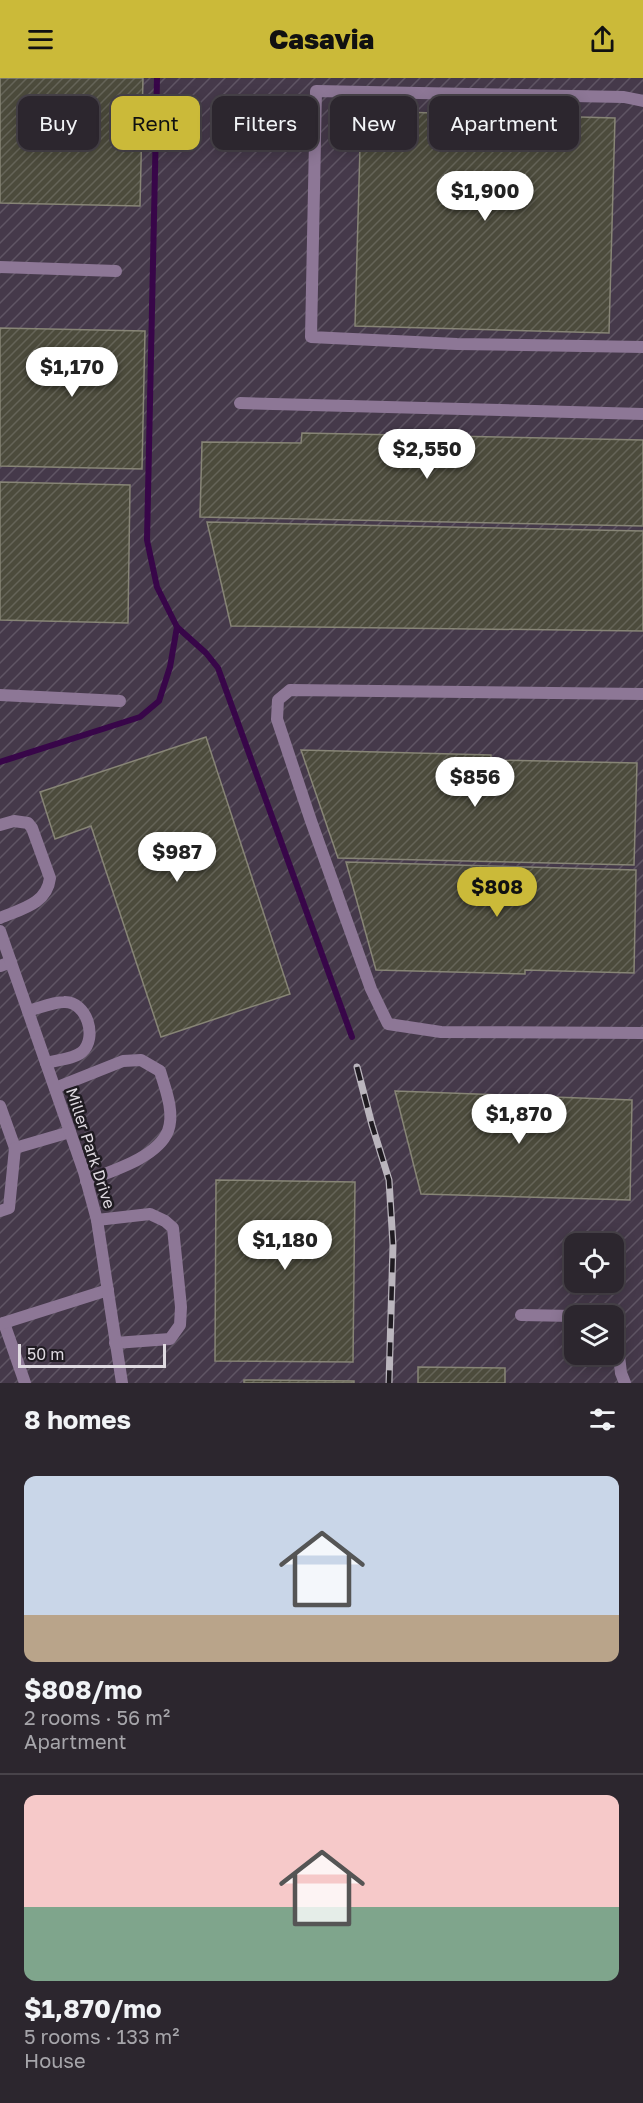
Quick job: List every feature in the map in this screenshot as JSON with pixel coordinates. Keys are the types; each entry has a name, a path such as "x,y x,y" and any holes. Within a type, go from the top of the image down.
{"street":[{"path":"643,101 624,97 316,91 311,337 457,344 643,347"},
{"path":"0,267 116,271"},
{"path":"240,403 643,414"},
{"path":"643,694 290,690 278,700 277,719 310,820 371,989 388,1024 441,1032 643,1033"},
{"path":"0,695 120,700"},
{"path":"0,825 14,821 28,822 50,878 49,886 42,899 0,918"},
{"name":"Miller Park Drive","path":"0,931 5,964 28,1011 70,1132 97,1220 122,1383"},
{"path":"28,1011 64,1002 70,1003 84,1013 90,1028 87,1045 81,1053 46,1063"},
{"path":"55,1088 123,1061 141,1060 160,1071 170,1114 168,1130 157,1146 138,1159 86,1181"},
{"path":"0,1106 15,1148 9,1208 0,1211"},
{"path":"15,1148 70,1132"},
{"path":"97,1220 150,1214 165,1221 173,1228 181,1307 180,1325 170,1339 115,1343"},
{"path":"25,1383 2,1323 108,1290"},
{"path":"521,1315 564,1316"},
{"path":"620,1365 625,1383"}],"shaded area":[{"path":"0,78 643,78 643,1383 0,1383"}],"building":[{"path":"0,78 143,78 143,96 111,96 111,150 141,150 140,206 0,203"},
{"path":"417,113 429,113 429,150 579,150 579,117 615,118 609,333 355,326 360,150 417,150"},
{"path":"0,328 145,331 142,469 0,466"},
{"path":"302,433 643,440 643,526 200,517 202,442 301,443"},
{"path":"0,482 130,485 128,623 0,620"},
{"path":"207,522 643,531 643,631 231,626"},
{"path":"206,737 290,994 161,1037 91,826 55,839 40,792"},
{"path":"301,750 491,755 491,760 637,763 634,865 338,858"},
{"path":"346,862 636,870 634,973 525,970 525,974 376,970"},
{"path":"395,1091 632,1100 630,1200 421,1194"},
{"path":"216,1180 355,1182 353,1362 215,1361"},
{"path":"418,1367 505,1368 505,1383 418,1383"},
{"path":"244,1380 354,1381 354,1383 244,1383"}],"waterway":[{"path":"0,762 140,717 159,701 170,667 177,627 157,587 147,540 157,78"},
{"path":"177,627 206,653 218,668 352,1037"}],"railway":[{"path":"357,1067 389,1180 393,1245 389,1383"}]}
